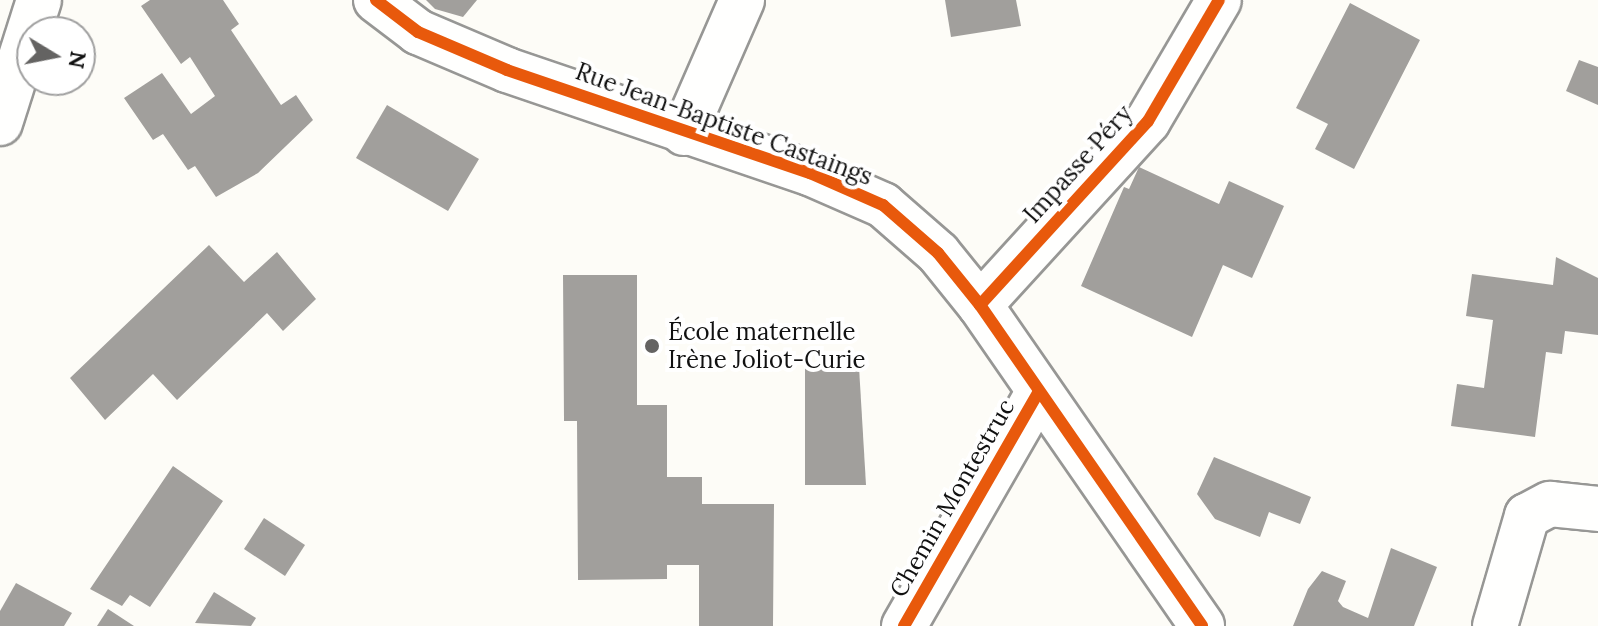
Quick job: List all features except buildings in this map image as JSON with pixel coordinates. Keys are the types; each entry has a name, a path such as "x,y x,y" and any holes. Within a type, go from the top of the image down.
{"street":[{"path":"0,123 39,0"},
{"name":"Rue Jean-Baptiste Castaings","path":"376,0 418,32 495,65 684,133 810,173 883,205 938,253 980,305 1202,626"},
{"path":"684,133 742,0"},
{"name":"Impasse Péry","path":"980,305 1148,121 1219,0"},
{"name":"Chemin Montestruc","path":"904,626 1038,393"},
{"path":"1495,626 1527,516 1550,504 1598,509"}],"cycle path":[{"path":"376,0 418,32 507,70 810,173 883,205 938,253 980,305 1202,626"},
{"path":"980,305 1148,121 1219,0"},
{"path":"904,626 1038,393"}],"place":[{"name":"École maternelle Irène Joliot-Curie","path":"652,346"}]}
